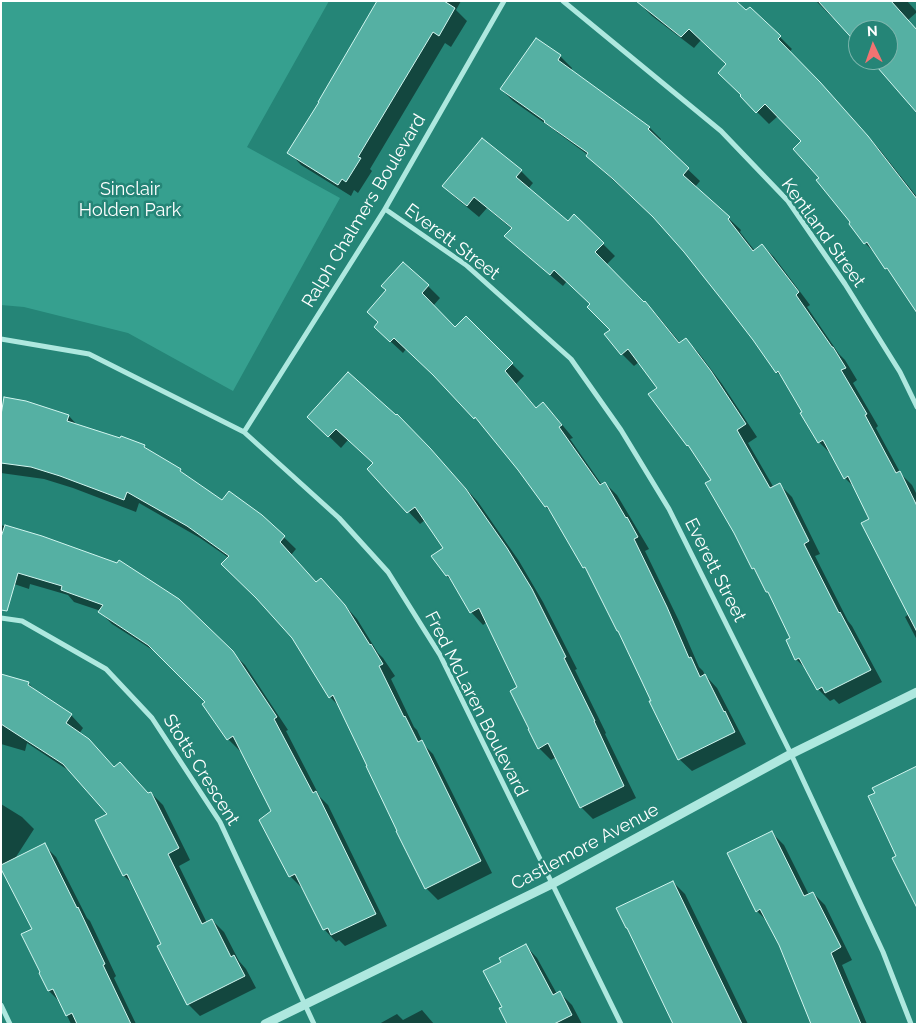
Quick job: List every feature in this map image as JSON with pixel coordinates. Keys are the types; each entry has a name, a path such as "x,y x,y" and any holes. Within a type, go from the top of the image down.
{"street":[{"name":"Ralph Chalmers Boulevard","path":"244,432 385,209 504,1"},
{"name":"Kentland Street","path":"562,1 721,131 788,201 850,292 900,372 917,408"},
{"name":"Everett Street","path":"385,209 466,265 571,359 621,430 669,510 792,754 883,952 911,1024"},
{"name":"Fred McLaren Boulevard","path":"1,338 90,354 244,432 339,518 388,572 440,655 621,1024"},
{"name":"Stotts Crescent","path":"1,618 22,621 106,669 152,718 220,822 314,1024"},
{"name":"Castlemore Avenue","path":"265,1024 552,884 792,754 917,692"},
{"path":"1,1005 10,1024"}],"green space":[{"name":"Sinclair Holden Park","path":"1,1 329,1 247,147 340,198 233,391 128,333 24,307 1,305"}],"building":[{"path":"377,1 444,1 455,8 439,36 433,32 358,157 361,158 346,182 342,179 338,185 287,153 319,102"},
{"path":"636,1 736,1 746,10 750,7 781,36 778,39 820,82 868,136 917,199 917,313 887,268 885,269 867,242 864,244 849,224 850,222 816,180 819,178 793,149 801,141 765,104 756,113 741,95 718,73 726,64 689,29 681,37"},
{"path":"818,1 891,1 917,30 917,113 880,70 898,70 898,20 848,20 848,34"},
{"path":"536,38 561,55 558,60 650,127 648,129 689,168 683,175 730,217 728,219 753,251 762,244 799,292 796,295 846,368 841,370 867,414 865,415 896,473 900,471 917,506 917,632 861,523 869,519 848,476 844,479 823,440 818,443 778,371 776,373 726,305 684,252 653,217 586,156 588,153 500,89"},
{"path":"482,138 522,170 516,177 568,221 574,214 604,243 595,252 645,301 679,343 686,338 711,371 746,424 737,430 770,488 780,483 809,541 804,544 871,670 825,693 822,687 817,690 799,658 795,660 786,640 790,638 768,592 766,592 754,568 752,569 705,483 711,480 688,445 648,394 657,388 628,349 621,355 604,334 610,330 587,307 590,304 554,270 550,275 504,236 512,228 474,197 467,206 442,186"},
{"path":"403,262 429,285 422,293 455,327 466,316 513,363 505,371 536,408 543,402 562,425 559,427 600,485 605,482 638,537 634,539 689,658 691,657 700,677 705,674 735,732 678,760 618,631 585,567 583,568 547,506 545,507 475,417 474,419 433,375 394,338 390,342 374,327 378,322 367,312 386,290 381,286"},
{"path":"348,372 397,414 430,448 466,489 507,548 532,589 566,657 564,658 624,786 580,808 548,743 538,749 510,691 517,687 479,608 470,613 448,575 446,576 431,556 443,548 415,507 407,513 367,469 373,463 336,429 328,437 307,417"},
{"path":"4,397 26,401 69,415 67,421 120,438 121,436 145,445 144,447 181,469 180,471 222,500 229,491 262,515 285,536 280,542 316,582 321,578 345,605 371,644 383,664 379,666 404,717 418,742 422,740 481,861 425,889 333,695 329,698 292,638 256,598 221,564 229,556 187,526 127,492 124,500 31,467 1,463 1,415"},
{"path":"5,525 117,563 119,560 179,599 233,651 277,717 274,719 313,793 316,791 376,914 331,935 328,928 323,930 295,874 289,877 259,820 271,811 233,736 227,740 202,704 205,702 148,645 98,612 103,605 61,590 62,586 18,573 7,611 1,610 1,537"},
{"path":"1,674 29,682 28,685 72,714 66,723 89,739 114,767 120,762 148,793 151,792 179,848 168,854 202,924 212,919 231,957 234,955 245,976 187,1005 157,946 161,944 127,874 123,876 95,820 107,814 63,764 1,724"},
{"path":"917,766 917,908 892,858 896,856 868,796 875,793 872,788"},
{"path":"772,831 804,896 813,892 841,947 831,953 861,1024 811,1024 779,945 760,909 756,912 727,853"},
{"path":"45,843 78,907 131,1024 77,1024 72,1013 66,1016 53,989 48,991 39,973 21,934 32,929 1,869 1,865"},
{"path":"673,881 742,1024 673,1024 616,908"},
{"path":"526,944 553,995 560,991 572,1015 554,1024 507,1024 499,1008 502,1007 483,971 501,962 499,958"}]}
